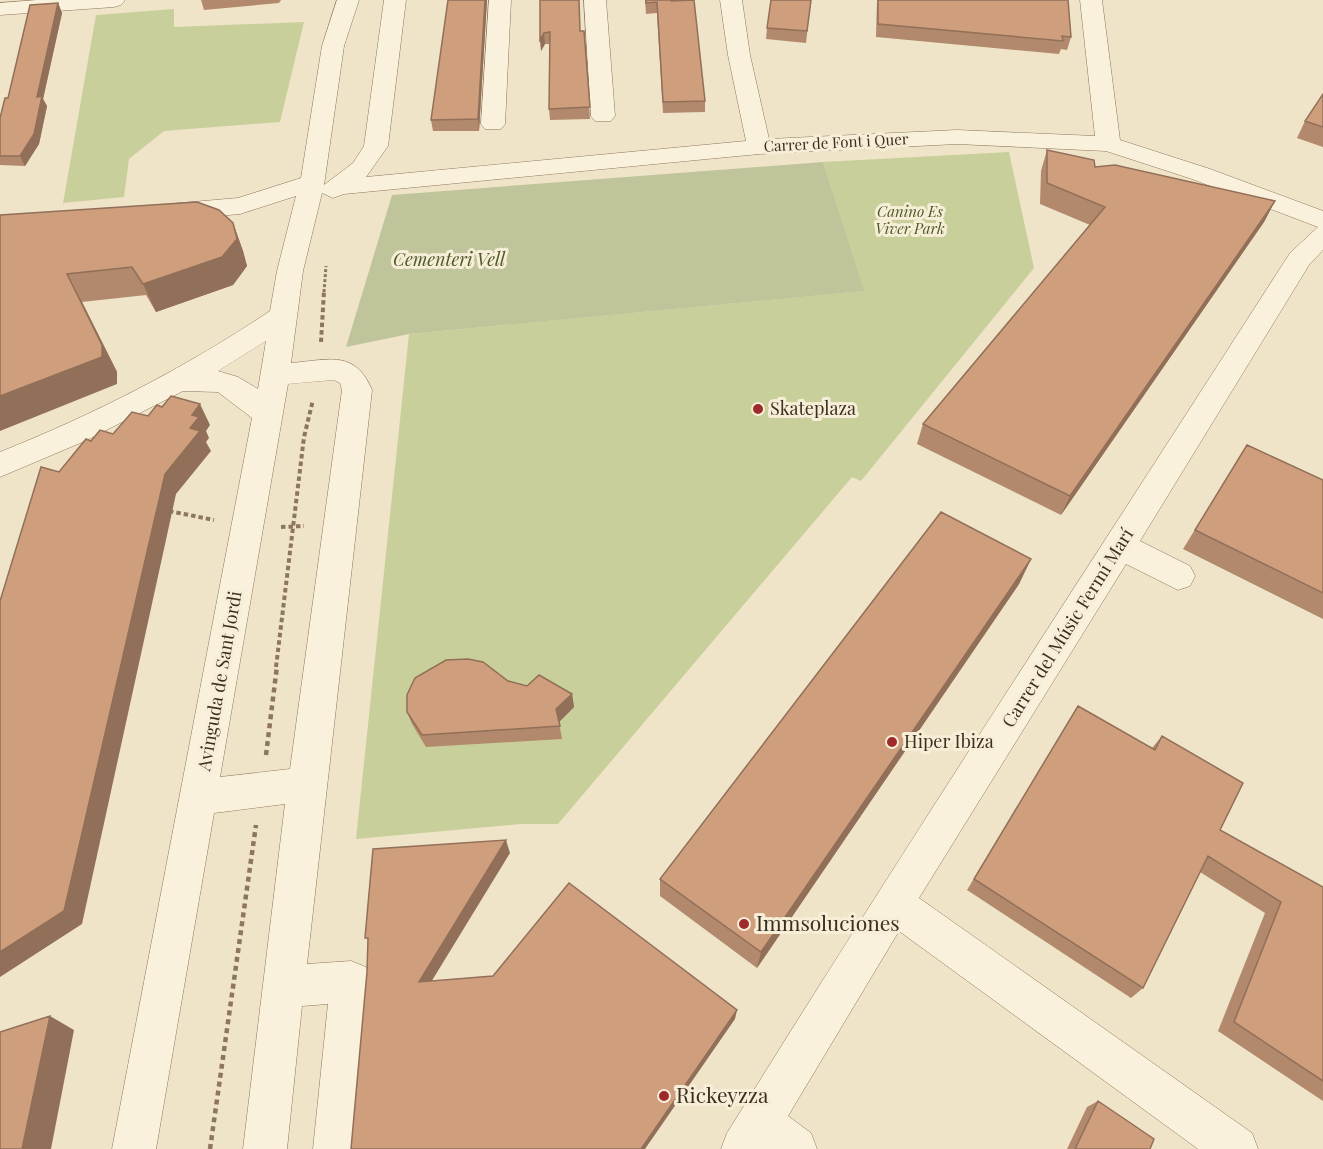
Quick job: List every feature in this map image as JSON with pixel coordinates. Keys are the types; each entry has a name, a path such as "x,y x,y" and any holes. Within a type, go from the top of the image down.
{"street":[{"name":"Avinguda de Sant Jordi","path":"134,1149 200,797 275,375 285,315 298,205 333,46 348,0"},
{"path":"147,214 240,206 298,205 338,187 362,168 376,146 395,0"},
{"path":"493,124 500,0"},
{"path":"595,0 603,116"},
{"path":"731,0 739,56 759,147"},
{"path":"1091,0 1108,144"},
{"path":"0,9 114,1"},
{"name":"Carrer de Font i Quer","path":"338,187 759,147 957,137 988,133 1108,144 1201,174 1323,220"},
{"path":"240,206 298,205 324,176 338,187"},
{"name":"Carrer del Músic Fermí Marí","path":"751,1136 893,903 958,805 1299,259 1323,234"},
{"path":"0,465 37,450 178,381 230,352 285,315"},
{"path":"265,1149 307,784 357,390 352,377 339,369 275,375"},
{"path":"178,381 210,379 228,382 244,391 267,414"},
{"path":"1120,546 1178,576"},
{"path":"200,797 307,784"},
{"path":"893,903 1236,1149"},
{"path":"284,986 351,982 335,1149"},
{"path":"751,1136 795,1149"}],"path":[{"path":"210,1149 261,790 304,437 320,369 326,260"},
{"path":"158,508 191,517 248,525 293,527 340,522"}],"green space":[{"path":"174,9 174,27 304,22 280,122 164,131 129,159 124,197 63,203 96,15"},
{"name":"Canino Es Viver Park","path":"1009,152 1034,268 861,481 852,477 558,824 521,824 356,839 409,334 863,291 823,162"},
{"name":"Cementeri Vell","path":"823,162 864,291 409,334 346,347 392,195"}],"building":[{"path":"448,0 485,0 478,119 431,120"},
{"path":"540,0 579,0 580,31 584,31 590,107 549,109 550,32 544,33 540,40"},
{"path":"646,0 694,0 705,101 663,102 657,2 646,3"},
{"path":"771,0 811,0 807,31 767,28"},
{"path":"878,0 1068,0 1071,37 1062,36 1063,41 878,24"},
{"path":"58,3 37,97 42,96 34,134 20,156 0,156 0,118 5,98 8,98 30,5"},
{"path":"1323,94 1323,127 1305,121"},
{"path":"1047,150 1094,160 1095,167 1115,165 1275,201 1070,496 923,424 1105,207 1047,183"},
{"path":"197,202 219,210 233,223 237,239 222,257 143,284 132,267 67,274 102,345 102,357 0,396 0,215"},
{"path":"171,396 200,404 192,415 199,417 190,428 200,431 165,474 64,911 0,952 0,601 41,467 59,472 86,439 91,441 100,430 113,434 132,412 148,416 157,405 162,407"},
{"path":"1247,445 1323,480 1323,593 1195,530"},
{"path":"941,512 1031,559 761,952 660,879"},
{"path":"468,659 483,662 508,681 527,686 539,675 572,694 556,709 560,726 422,735 407,712 407,695 415,678 446,660"},
{"path":"1078,706 1155,750 1162,736 1243,783 1220,830 1323,887 1323,1081 1234,1022 1281,902 1208,856 1143,988 974,879"},
{"path":"506,840 419,982 493,976 569,883 737,1010 641,1149 351,1149 367,972 368,938 365,938 373,849"},
{"path":"50,1016 22,1149 0,1149 0,1032"},
{"path":"1098,1101 1154,1139 1150,1149 1075,1149"}],"place":[{"name":"Skateplaza","path":"758,409"},
{"name":"Hiper Ibiza","path":"892,742"},
{"name":"Immsoluciones","path":"744,924"},
{"name":"Rickeyzza","path":"664,1096"}]}
